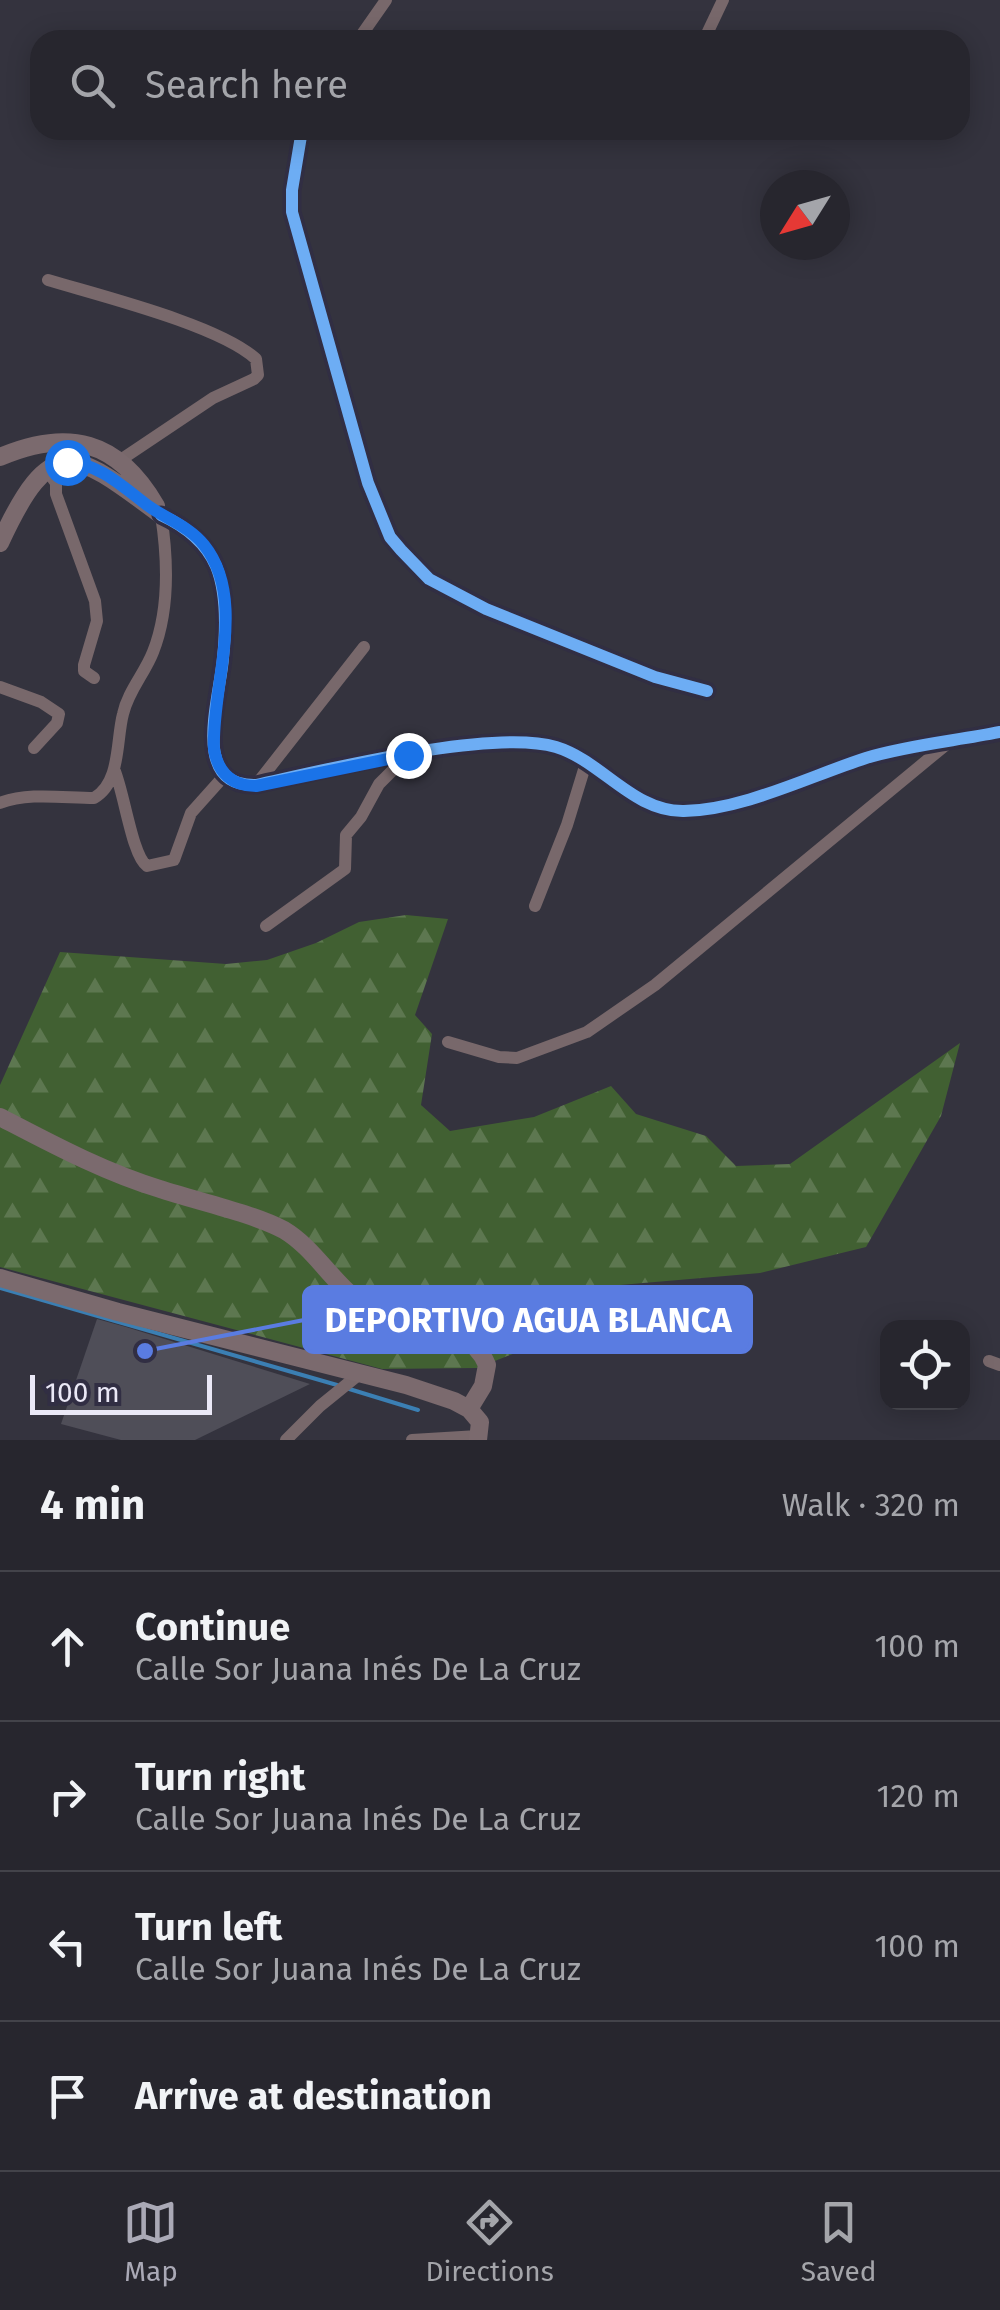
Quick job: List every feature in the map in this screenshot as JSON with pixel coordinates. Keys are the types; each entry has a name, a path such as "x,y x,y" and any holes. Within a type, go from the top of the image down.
{"main road":[{"path":"0,457 32,444 57,442 93,447 119,461 142,484 161,515"},
{"path":"0,542 30,487 46,469 67,462 86,463 104,472 161,515"},
{"path":"0,1117 97,1166 285,1231 365,1306 404,1322 434,1326 466,1340 480,1352 487,1365 483,1386 469,1410"},
{"path":"0,1278 356,1377 446,1397 469,1410 482,1427 478,1438"}],"street":[{"path":"365,30 386,0"},
{"path":"709,30 723,0"},
{"path":"300,140 292,190 294,223 368,483 390,537 429,579 486,610 655,677 707,691"},
{"path":"48,280 196,327 237,345 256,359 258,375 254,380 213,398 119,461"},
{"path":"46,469 56,483 61,508 95,600 97,620 84,665 84,671 94,678"},
{"path":"0,803 94,798 101,794 114,769 123,711 154,652 162,624 166,547 161,515"},
{"path":"161,515 182,524 204,544 216,564 223,588 224,656 214,756 234,783 256,786 408,755 527,743 556,747 637,797 656,806 685,811 734,802 895,750 1000,732"},
{"path":"256,786 364,647"},
{"path":"0,687 42,702 59,714 57,723 34,748"},
{"path":"448,1042 499,1057 517,1058 578,1038 655,985 950,741"},
{"path":"266,926 345,870 346,835 378,784 408,755"},
{"path":"534,906 586,763"},
{"path":"114,769 123,788 138,856 148,866 174,860 190,814 225,775"},
{"path":"286,1440 356,1377"},
{"path":"412,1440 478,1438"}],"green space":[{"path":"406,915 448,919 415,1015 432,1034 421,1105 450,1131 534,1117 611,1086 636,1114 706,1136 736,1166 790,1164 960,1043 941,1116 866,1247 760,1273 620,1285 528,1348 477,1368 382,1369 0,1267 0,1085 60,952 226,964 267,960 359,922"}],"building":[{"path":"97,1319 310,1384 195,1440 121,1440 61,1424"}],"waterway":[{"path":"0,1288 337,1385"},
{"path":"346,1388 418,1410"}],"cycle path":[{"path":"300,140 292,212 368,483 390,537 429,579 486,609 655,677 707,691"},
{"path":"161,515 200,542 220,577 225,635 213,737 222,772 235,782 256,785 452,747 528,743 573,754 633,795 666,809 684,811 753,799 882,754 1000,732"}],"place":[{"name":"DEPORTIVO AGUA BLANCA","path":"145,1351"}],"route":[{"path":"67,462 86,463 104,472 161,515 182,524 204,544 216,564 223,588 224,640 214,720 214,756 229,779 256,786 408,755"}]}
